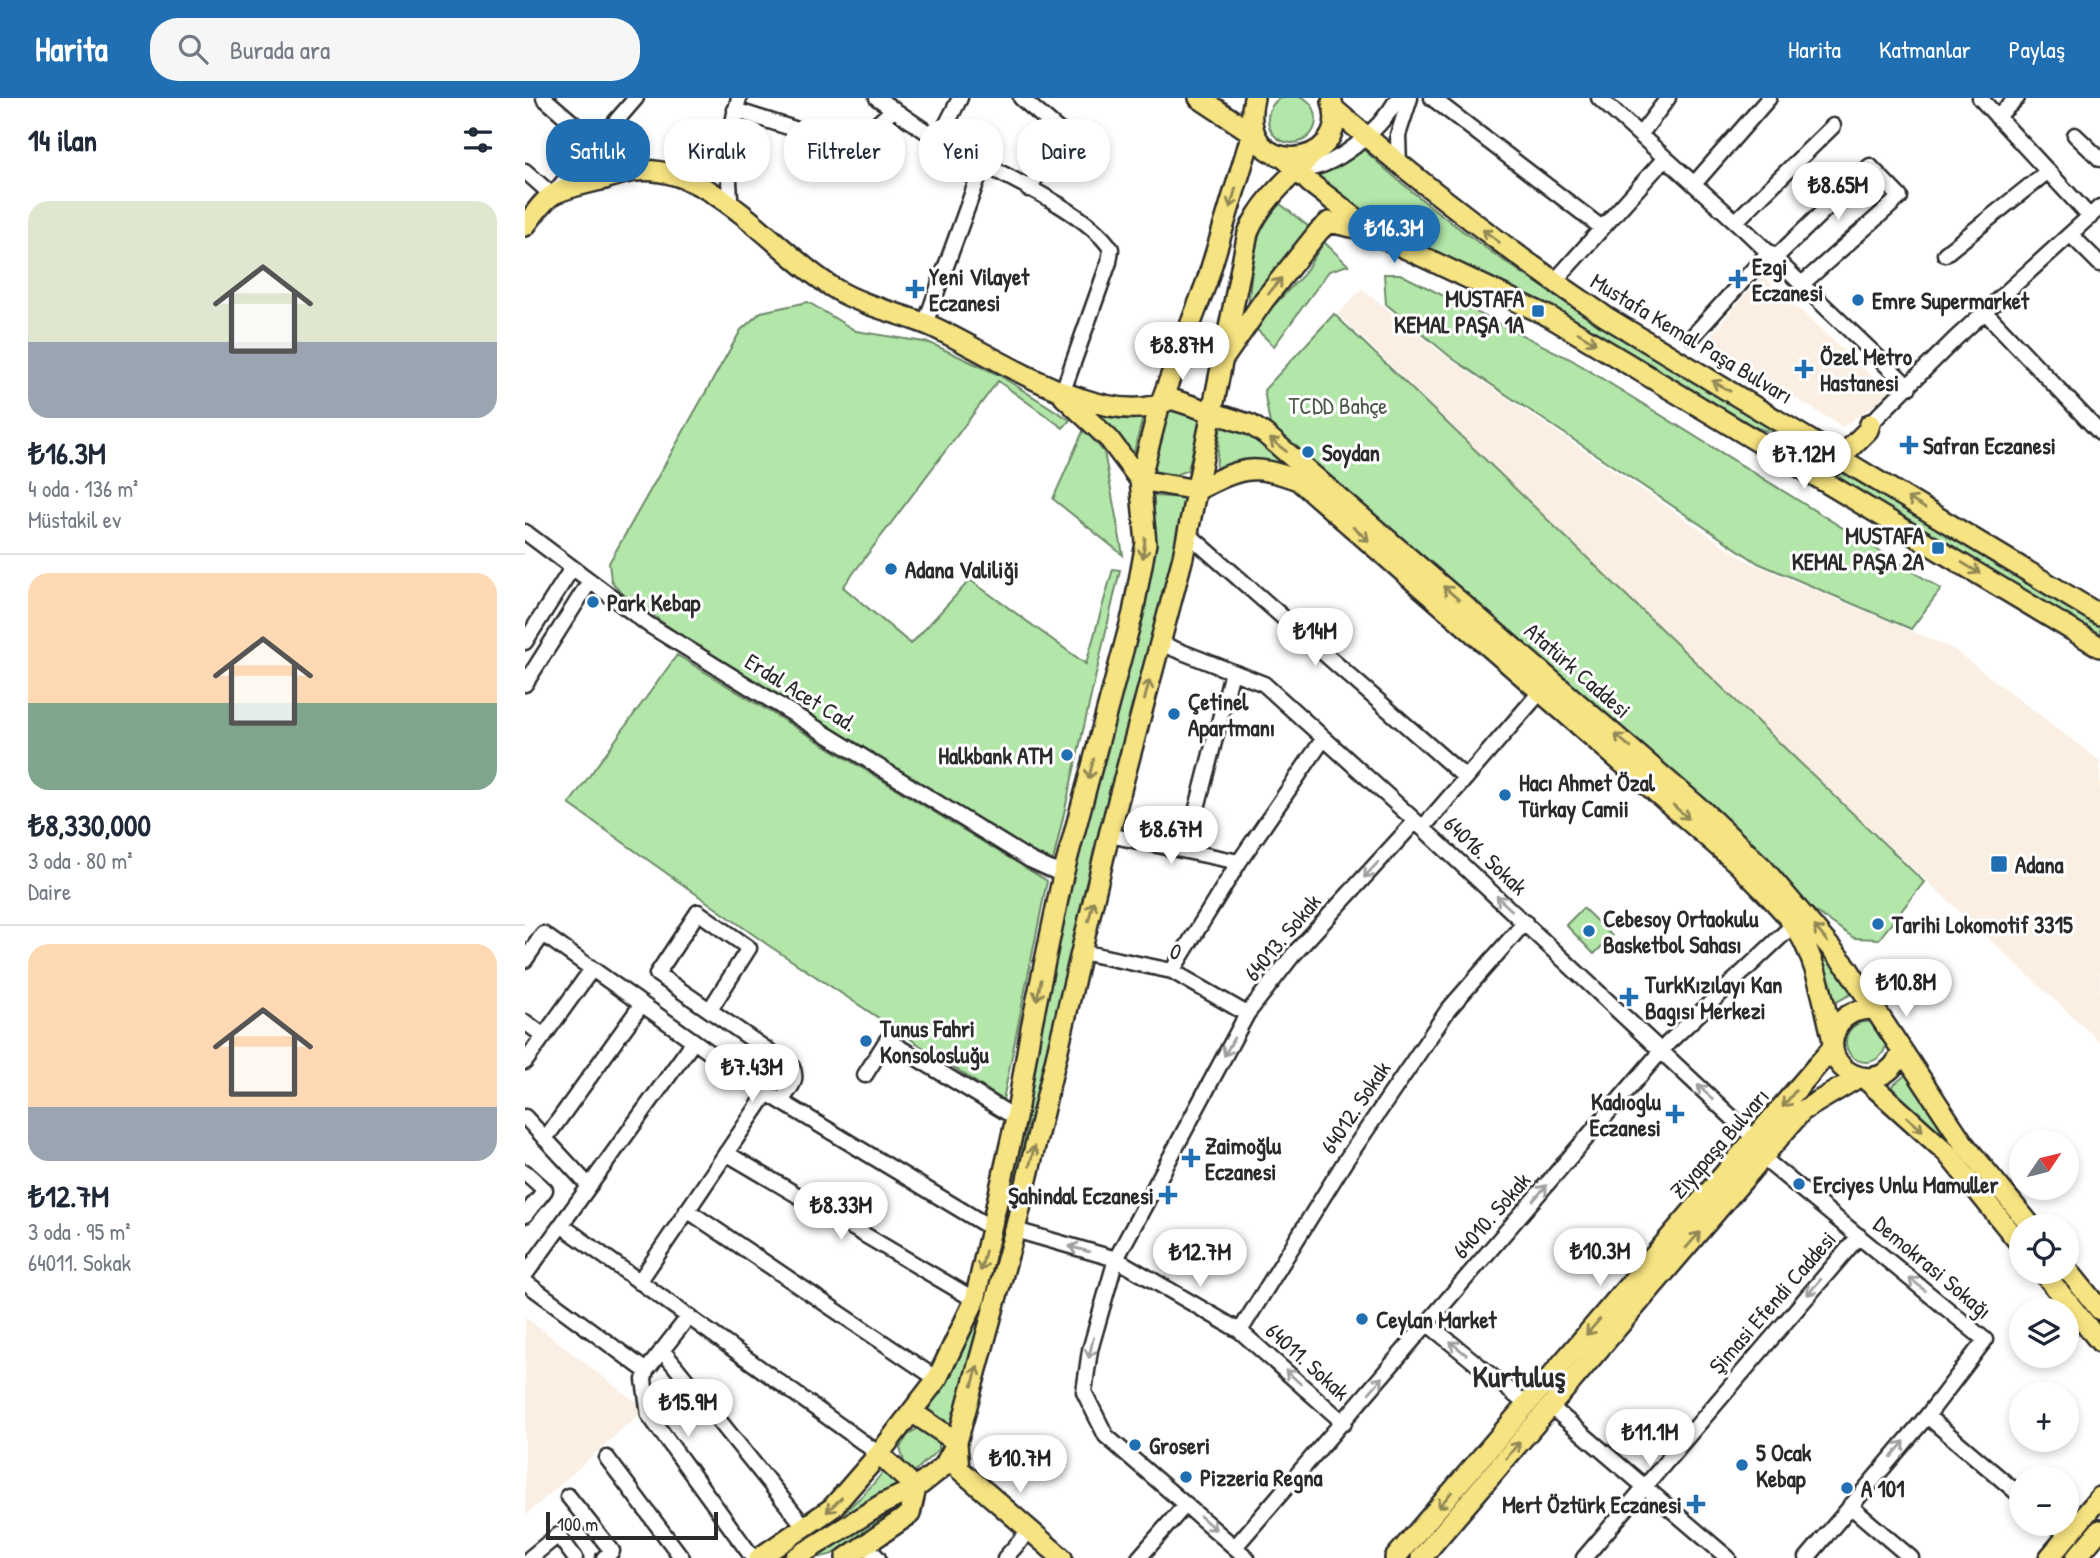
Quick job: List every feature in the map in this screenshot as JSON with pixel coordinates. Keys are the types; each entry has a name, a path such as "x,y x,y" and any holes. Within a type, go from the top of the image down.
{"main road":[{"path":"1199,98 1252,133 1262,146 1290,164 1374,233"},
{"path":"759,1558 832,1508 879,1454 937,1379 975,1300 1016,1118 1031,1028 1063,875 1133,613 1146,543 1140,480 1159,407 1207,281 1252,133 1250,121 1254,98"},
{"path":"846,1558 872,1552 910,1514 916,1488 944,1466 957,1442 1015,1230 1109,835 1187,533 1248,233 1255,216 1290,164 1313,154 1332,133 1332,103"},
{"name":"Mustafa Kemal Paşa Bulvarı","path":"1332,103 1364,136 1399,166 1550,279 1606,317 1818,443 1835,458 1863,470 2100,615"},
{"path":"525,226 552,195 635,171 661,171 690,180 731,208 836,290 896,316 925,324 1084,401 1120,408 1159,407"},
{"path":"1221,361 1264,300 1329,222 1374,233 1528,304 1864,503 2100,648"},
{"path":"1060,391 1109,439 1140,480 1197,490"},
{"name":"Atatürk Caddesi","path":"1159,407 1171,399 1251,425 1300,461 1702,810 1763,868 1818,930 1875,1009"},
{"path":"1864,503 1862,496 1838,482 1830,473 1835,458 1870,424"},
{"path":"1745,432 1767,433 1815,461 1835,458"},
{"path":"1818,443 1854,439"},
{"path":"1854,439 1855,456 1863,470"},
{"name":"Atatürk Caddesi","path":"1197,490 1242,470 1265,468 1298,480 1541,691 1738,864 1793,925 1803,941 1818,979 1833,1044"},
{"path":"2009,1230 1946,1152 1862,1077 1838,1063 1833,1044 1836,1030 1852,1012 1875,1009 1964,1144 2021,1214"},
{"name":"Ziyapaşa Bulvarı","path":"1395,1558 1755,1139 1833,1044"},
{"path":"1862,1077 1881,1076 1891,1070 1902,1051"},
{"name":"Ziyapaşa Bulvarı","path":"1421,1558 1802,1111 1862,1077"},
{"path":"2053,1284 2100,1342"},
{"path":"2079,1284 2100,1310"},
{"path":"912,1412 957,1442"},
{"path":"957,1442 959,1469 1026,1534 1046,1558"},
{"path":"879,1454 916,1488"},
{"path":"795,1558 884,1503 916,1488 952,1478 1062,1558"},
{"path":"2079,1515 2100,1497"},
{"path":"2075,1558 2100,1530"},
{"path":"2049,1558 2058,1536"},
{"path":"838,1558 872,1552"}],"street":[{"path":"544,98 568,119"},
{"path":"877,98 919,126"},
{"path":"949,119 960,98"},
{"path":"1021,98 1063,134 1062,140 1028,189"},
{"path":"1290,164 1318,168 1356,145 1398,98"},
{"path":"1399,166 1398,135 1410,98"},
{"path":"1432,98 1602,228"},
{"path":"1599,98 1736,221 1909,387"},
{"path":"1640,135 1668,98"},
{"path":"1694,184 1769,98"},
{"path":"1870,424 1985,312 2095,212 2048,172 1980,98"},
{"path":"1997,117 2018,98"},
{"path":"615,119 630,100"},
{"path":"731,208 726,159 737,104 851,147 894,109"},
{"path":"1736,221 1833,126"},
{"path":"2075,135 2100,159"},
{"path":"1550,279 1602,228 1665,158"},
{"path":"1692,337 1772,255 1870,166 1900,197 1802,284"},
{"path":"525,171 552,195 563,182"},
{"path":"1945,254 2048,172"},
{"path":"1003,175 1094,229 1111,249 1060,391"},
{"path":"925,324 976,182"},
{"path":"2071,234 2100,264"},
{"path":"1985,312 2100,433"},
{"name":"Erdal Acet Cad.","path":"525,532 649,625 1030,860 1063,875"},
{"path":"1187,533 1466,778"},
{"path":"525,642 572,568"},
{"path":"525,684 590,581"},
{"name":"64016. Sokak","path":"1159,643 1263,684 1525,922 1755,1139"},
{"path":"1186,851 1232,672"},
{"name":"64013. Sokak","path":"1247,1558 1106,1436 1084,1392 1090,1350 1116,1259 1247,1014 1293,955 1412,825 1426,824 1541,691"},
{"path":"1172,971 1239,862 1324,738"},
{"path":"1109,835 1239,862"},
{"path":"711,1008 749,948 698,912 657,974 711,1008 792,1067 796,1074 794,1083 781,1101"},
{"name":"64012. Sokak","path":"1240,1331 1344,1163 1448,1010 1525,922"},
{"name":"64010. Sokak","path":"1235,1548 1662,1051 1793,925"},
{"path":"525,960 543,934 767,1093 991,1228"},
{"name":"0","path":"1081,952 1172,971 1247,1014"},
{"path":"525,1062 592,969"},
{"path":"545,1139 642,1004"},
{"path":"525,1022 544,1035"},
{"path":"865,1075 887,1040 1016,1118"},
{"path":"525,1275 694,1041"},
{"path":"639,1282 767,1093"},
{"path":"525,1117 589,1186"},
{"path":"726,1153 975,1300"},
{"name":"Demokrasi Sokağı","path":"1763,1158 1985,1340 1927,1416 1807,1558"},
{"path":"525,1172 545,1190 525,1215"},
{"path":"687,1210 937,1379"},
{"path":"561,1225 879,1454"},
{"name":"64011. Sokak","path":"1015,1230 1116,1259 1240,1331 1344,1423"},
{"name":"Şimasi Efendi Caddesi","path":"1584,1558 1859,1236"},
{"path":"525,1282 646,1371"},
{"path":"689,1316 646,1371 644,1380 649,1415 753,1558"},
{"path":"1428,1324 1526,1404"},
{"path":"662,1350 806,1527"},
{"path":"1550,1406 1728,1558"},
{"path":"1927,1416 2009,1486"},
{"path":"607,1458 682,1558"},
{"path":"568,1496 612,1551 604,1558"},
{"path":"1139,1558 1186,1504"},
{"path":"1850,1506 1911,1558"},
{"path":"1005,1558 1026,1534"},
{"path":"530,1558 558,1535 575,1558"}],"shaded area":[{"name":"Özel Metro Hastanesi","path":"1762,275 1891,394 1843,427 1704,343"},
{"path":"1362,289 1452,361 1747,561 1953,649 2100,761 2100,1042 1721,690 1338,314"},
{"path":"525,1317 645,1409 525,1516"}],"green space":[{"path":"1292,95 1301,96 1309,102 1315,110 1315,128 1309,136 1301,142 1292,143 1283,142 1275,136 1269,128 1268,119 1269,110 1275,102 1283,96"},
{"path":"1362,148 1414,193 1525,275 1641,349 1819,454 1817,459 1773,433 1748,425 1571,319 1510,286 1380,226 1315,176"},
{"path":"1279,203 1314,231 1247,316 1258,240 1263,225"},
{"path":"1324,242 1348,265 1329,271 1274,346 1257,330 1260,320 1303,275"},
{"path":"1384,274 1400,274 1572,360 1941,589 1911,629 1758,563 1453,359 1386,304"},
{"path":"808,302 856,331 930,343 999,375 1070,420 1063,428 998,381 843,587 911,644 970,580 1086,664 1113,569 1120,570 1053,861 1032,852 675,631 620,592 611,580 609,563 741,330 761,312"},
{"name":"TCDD Bahçe","path":"1334,314 1924,882 1879,939 1854,938 1815,911 1271,430 1264,390"},
{"path":"1070,399 1106,414 1143,417 1133,456"},
{"path":"1170,406 1198,413 1200,420 1188,470 1170,477 1153,470 1158,439"},
{"path":"1221,422 1258,438 1771,886 1855,992 1833,1004 1811,939 1293,471 1249,461 1216,469"},
{"path":"1084,429 1104,452 1123,555 1053,499"},
{"path":"1842,467 2100,625 2100,637 1837,477"},
{"path":"1154,496 1185,498 1176,550 1119,755 1025,1163 954,1426 927,1411 956,1365 979,1315 1015,1162 1069,889 1154,546"},
{"path":"677,655 1047,881 1003,1100 768,945 569,804"},
{"name":"Cebesoy Ortaokulu Basketbol Sahası","path":"1583,908 1612,936 1594,954 1566,925"},
{"path":"1866,1022 1880,1028 1886,1042 1880,1056 1866,1062 1852,1056 1846,1042 1852,1028"},
{"path":"1909,1072 2012,1214 2009,1214 2009,1220 1949,1146 1891,1087"},
{"path":"919,1427 939,1441 939,1449 913,1473 906,1469 900,1448 907,1436"},
{"path":"883,1472 899,1484 783,1558 777,1558 848,1509"},
{"path":"907,1502 910,1504 850,1546 811,1558"}],"place":[{"name":"Ezgi Eczanesi","path":"1738,279"},
{"name":"Yeni Vilayet Eczanesi","path":"915,289"},
{"name":"Emre Supermarket","path":"1858,300"},
{"name":"MUSTAFA KEMAL PAŞA 1A","path":"1538,311"},
{"name":"Özel Metro Hastanesi","path":"1804,369"},
{"name":"Safran Eczanesi","path":"1909,445"},
{"name":"Soydan","path":"1308,452"},
{"name":"MUSTAFA KEMAL PAŞA 2A","path":"1938,548"},
{"name":"Adana Valiliği","path":"891,569"},
{"name":"Park Kebap","path":"593,602"},
{"name":"Çetinel Apartmanı","path":"1174,714"},
{"name":"Halkbank ATM","path":"1067,755"},
{"name":"Hacı Ahmet Özal Türkay Camii","path":"1505,795"},
{"name":"Adana","path":"1999,864"},
{"name":"Tarihi Lokomotif 3315","path":"1878,924"},
{"name":"Cebesoy Ortaokulu Basketbol Sahası","path":"1589,931"},
{"name":"TurkKızılayı Kan Bagısı Merkezi","path":"1629,997"},
{"name":"Tunus Fahri Konsolosluğu","path":"866,1041"},
{"name":"Kadıoglu Eczanesi","path":"1675,1114"},
{"name":"Zaimoğlu Eczanesi","path":"1191,1158"},
{"name":"Erciyes Unlu Mamuller","path":"1799,1184"},
{"name":"Şahindal Eczanesi","path":"1168,1195"},
{"name":"Ceylan Market","path":"1362,1319"},
{"name":"Groseri","path":"1135,1445"},
{"name":"5 Ocak Kebap","path":"1742,1465"},
{"name":"Pizzeria Regna","path":"1186,1477"},
{"name":"A 101","path":"1847,1488"},
{"name":"Mert Öztürk Eczanesi","path":"1696,1504"}],"district":[{"name":"Kurtuluş","path":"1519,1376"}]}
